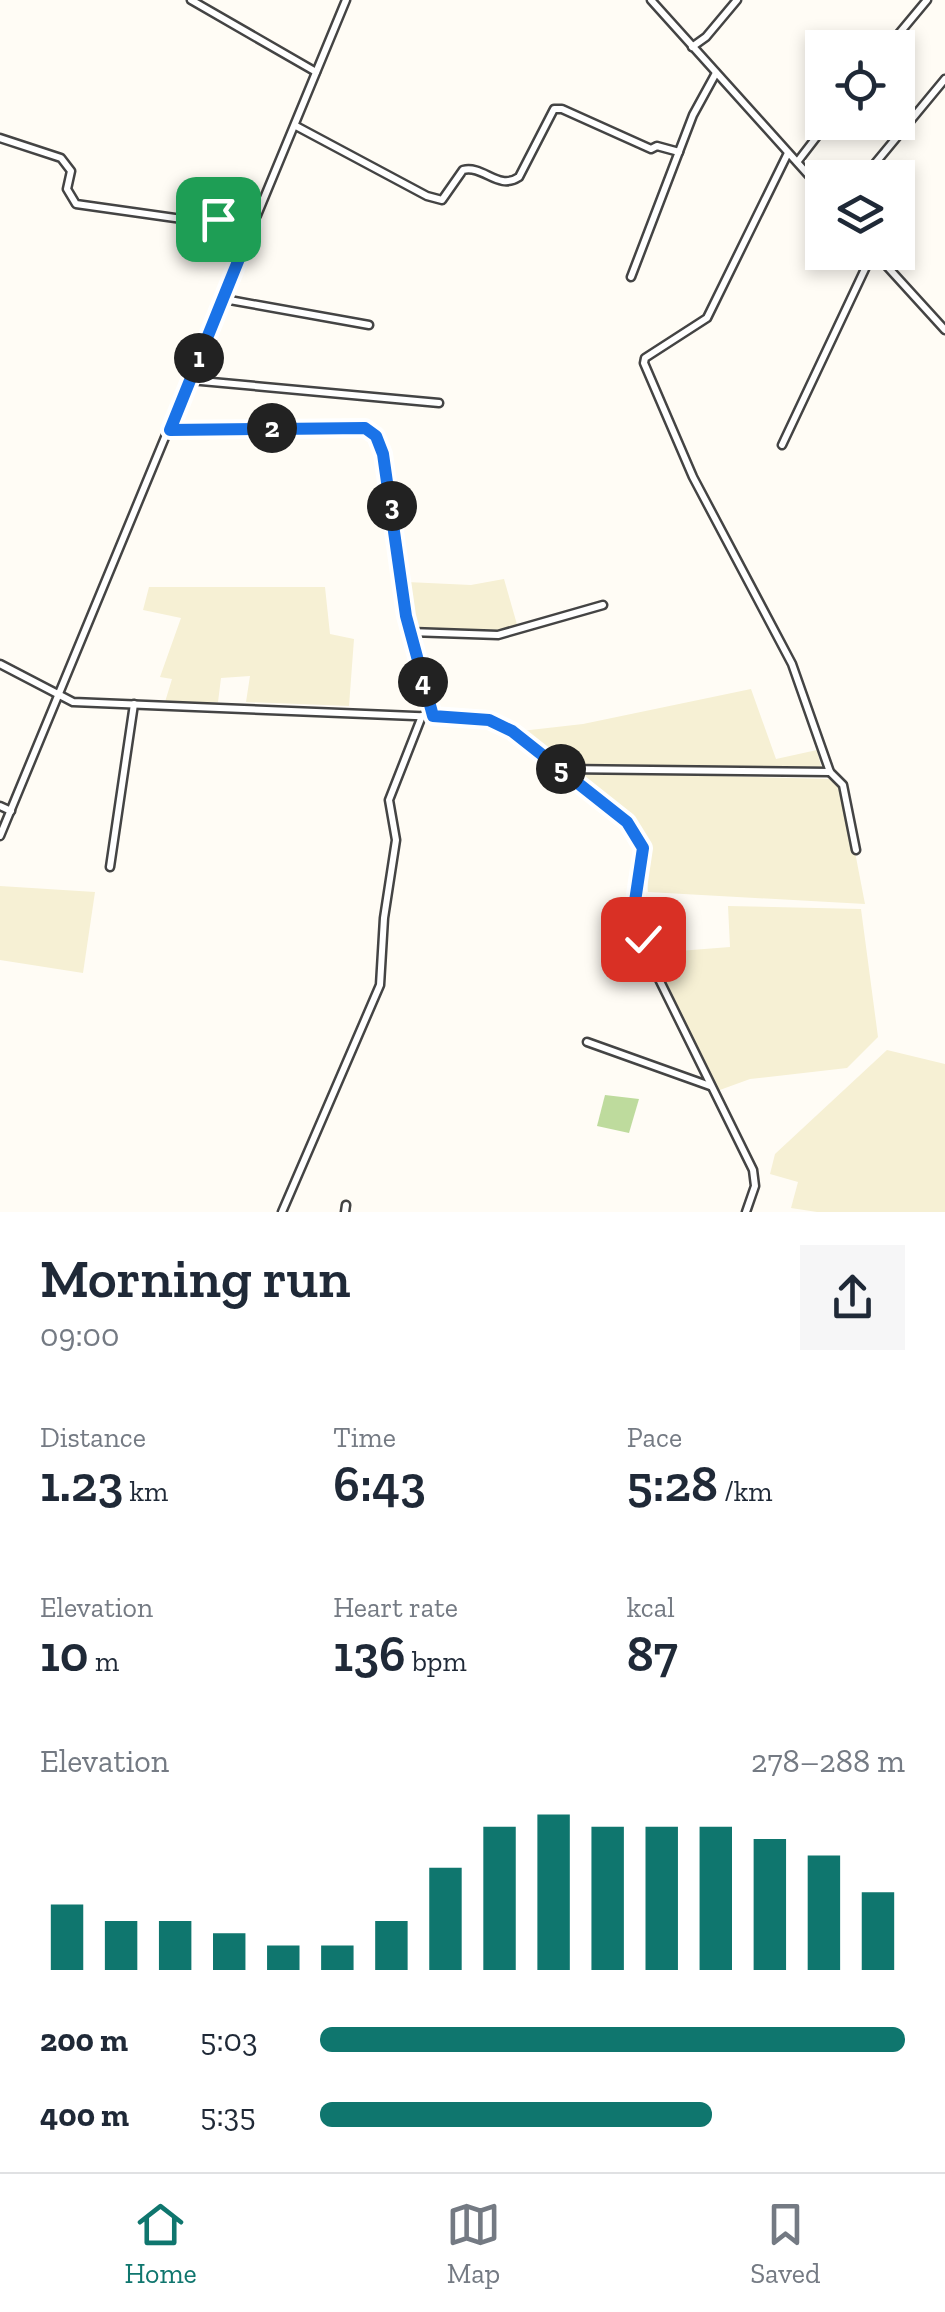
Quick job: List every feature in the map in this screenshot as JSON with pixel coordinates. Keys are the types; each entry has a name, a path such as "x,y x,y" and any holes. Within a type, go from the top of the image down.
{"street":[{"path":"191,0 316,72"},
{"path":"0,836 346,0"},
{"path":"652,0 805,169"},
{"path":"692,47 706,37 737,0"},
{"path":"902,30 927,0"},
{"path":"631,278 693,115 716,73"},
{"path":"878,160 945,79"},
{"path":"296,126 427,196 442,200 463,170 474,168 501,182 519,177 554,109 562,109 626,141 679,152"},
{"path":"0,138 61,158 71,171 68,189 76,204 182,219 253,224"},
{"path":"798,161 814,140"},
{"path":"788,153 707,318 644,358 644,363 693,477 792,664 830,772 842,785 856,850"},
{"path":"782,445 865,270"},
{"path":"890,270 945,330"},
{"path":"224,298 369,326"},
{"path":"190,380 439,403"},
{"path":"170,430 370,430 376,436 383,454 410,632 433,716"},
{"path":"410,632 498,635 603,605"},
{"path":"0,664 73,702 467,716 501,724 627,822 640,839 643,848 635,919 653,967 755,1178 746,1212"},
{"path":"110,867 134,704"},
{"path":"282,1212 380,985 384,918 396,840 388,800 422,716"},
{"path":"560,769 830,772"},
{"path":"0,806 10,810"},
{"path":"588,1042 712,1087"}],"shaded area":[{"path":"504,579 518,628 502,633 416,629 407,582 471,585"},
{"path":"149,587 325,587 330,634 354,639 349,706 246,702 250,676 221,678 218,702 165,702 172,679 160,677 181,618 143,610"},
{"path":"751,689 776,759 817,750 822,770 563,765 521,731 583,724"},
{"path":"572,772 829,779 841,786 865,904 648,892 644,837"},
{"path":"0,886 95,892 83,973 0,960"},
{"path":"728,906 861,909 878,1037 847,1068 750,1079 717,1091 653,953 730,947"},
{"path":"887,1050 945,1064 945,1212 817,1212 791,1208 798,1182 770,1174 775,1154"}],"green space":[{"path":"605,1095 639,1099 629,1133 597,1126"}],"route":[{"path":"218,219 253,224 170,430 365,428 376,436 392,504 406,616 433,716 467,716 501,724 627,822 643,848 634,908 643,939"}]}
